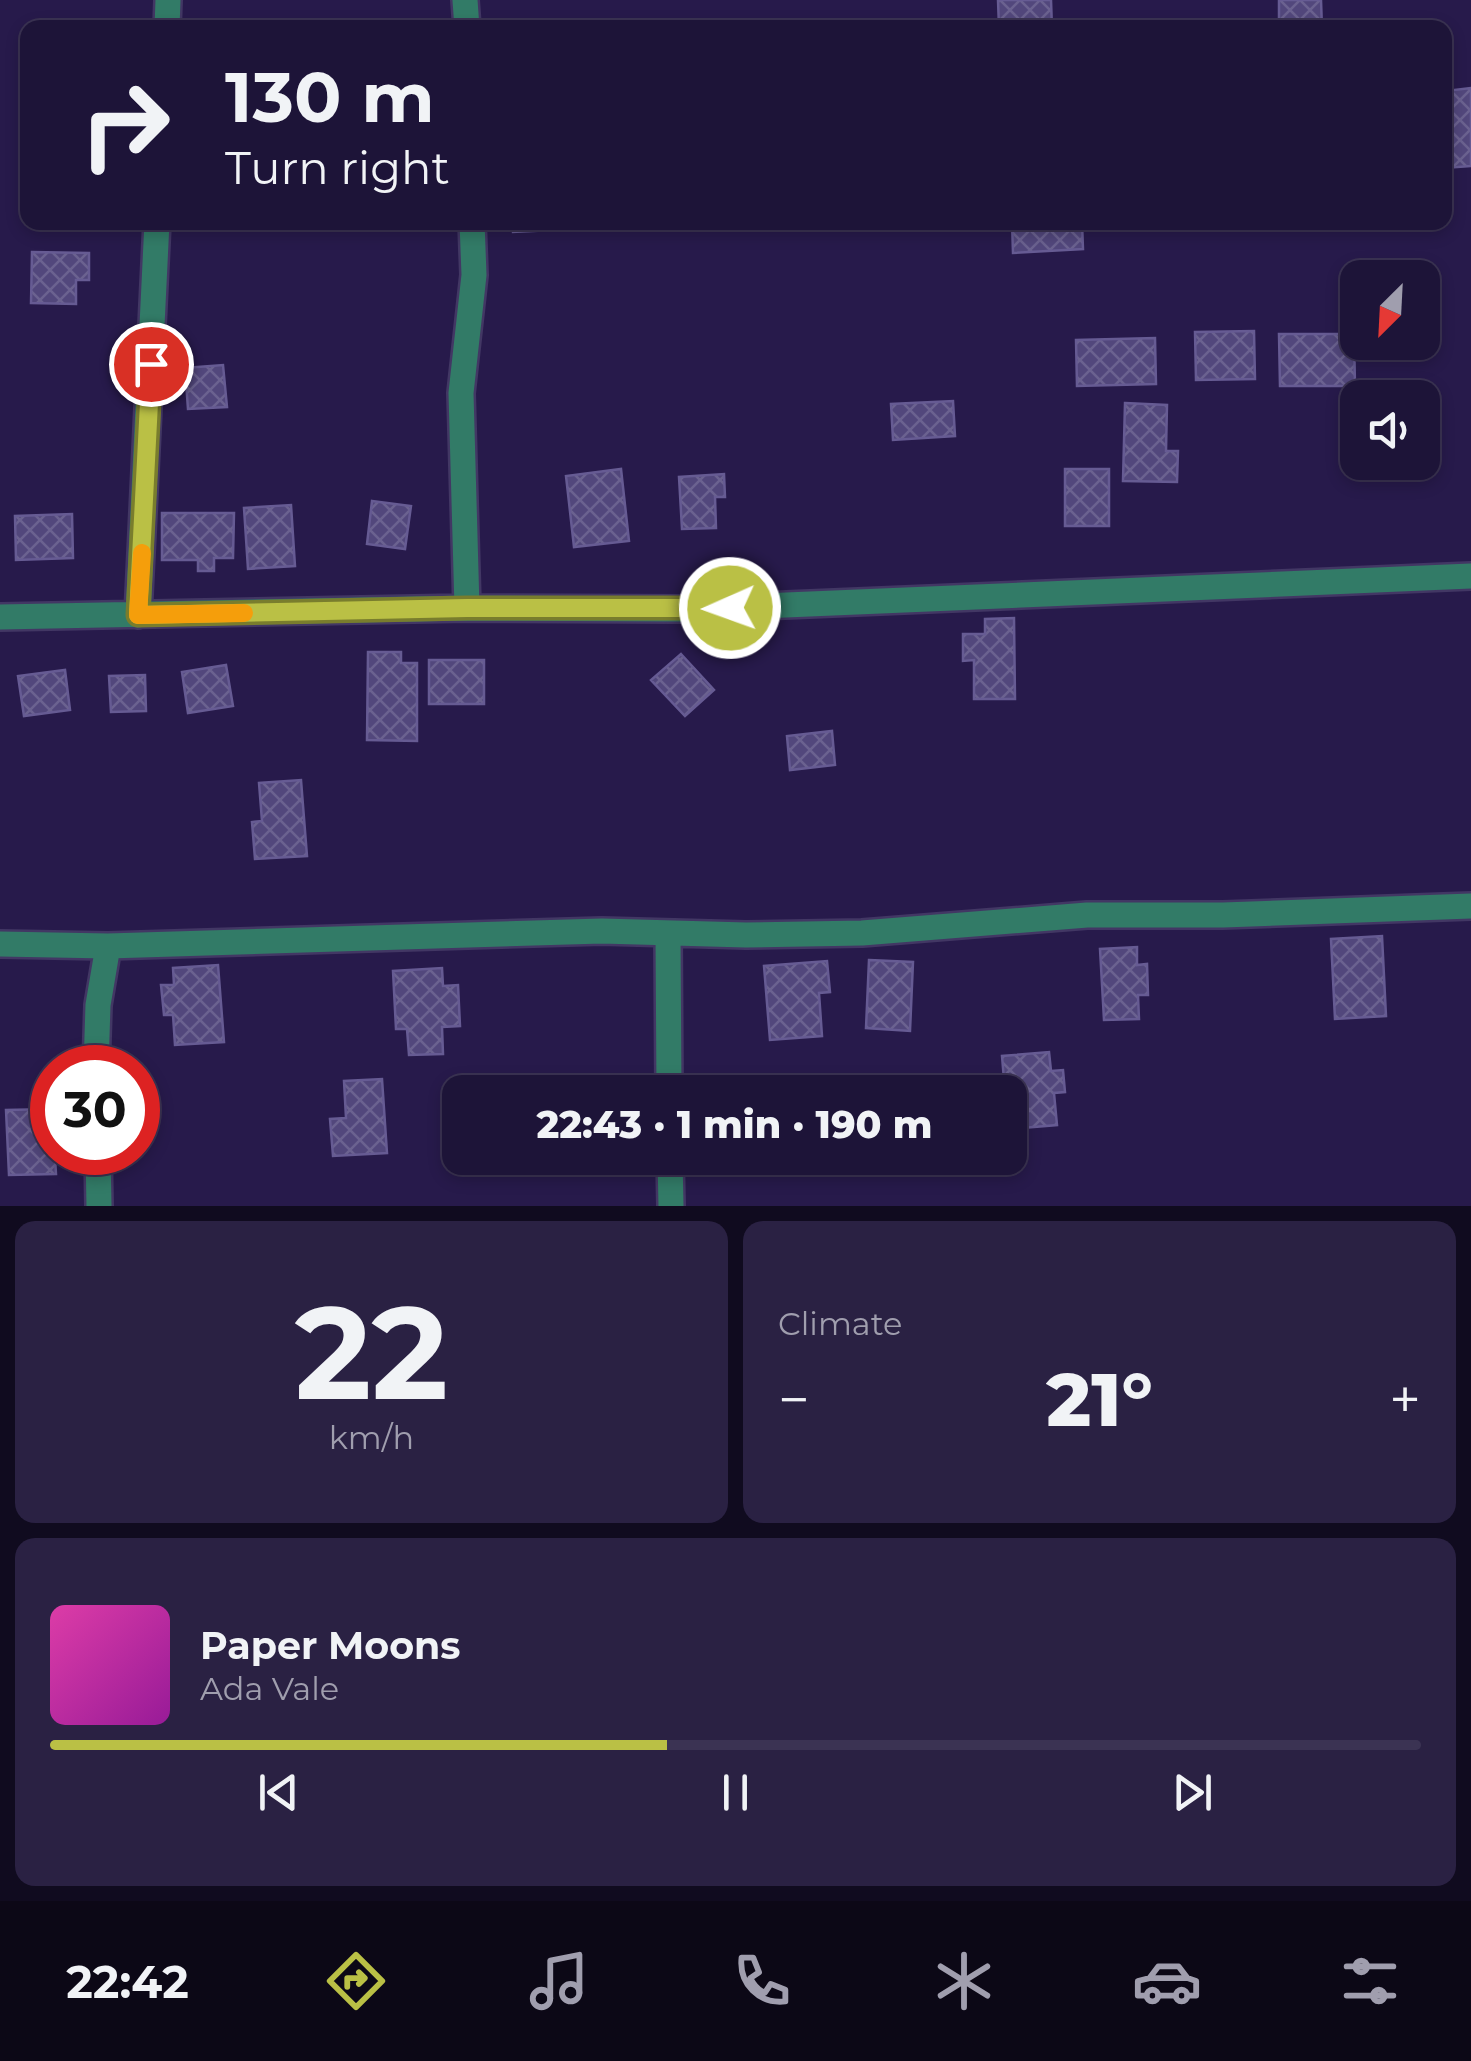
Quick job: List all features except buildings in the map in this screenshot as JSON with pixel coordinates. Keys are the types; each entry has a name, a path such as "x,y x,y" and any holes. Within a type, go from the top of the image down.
{"street":[{"path":"138,615 157,230"},
{"path":"467,608 461,393 474,274 472,230"},
{"path":"0,617 467,608 691,609 1471,576"},
{"path":"0,944 108,946 602,931 862,934 1087,915 1222,915 1471,906"},
{"path":"668,933 668,1075"},
{"path":"97,1045 98,1005 108,946"},
{"path":"98,1175 99,1206"},
{"path":"670,1175 671,1206"}],"slow traffic":[{"path":"142,553 138,615 244,613"}],"route":[{"path":"151,364 138,615 467,608 730,608"}]}
